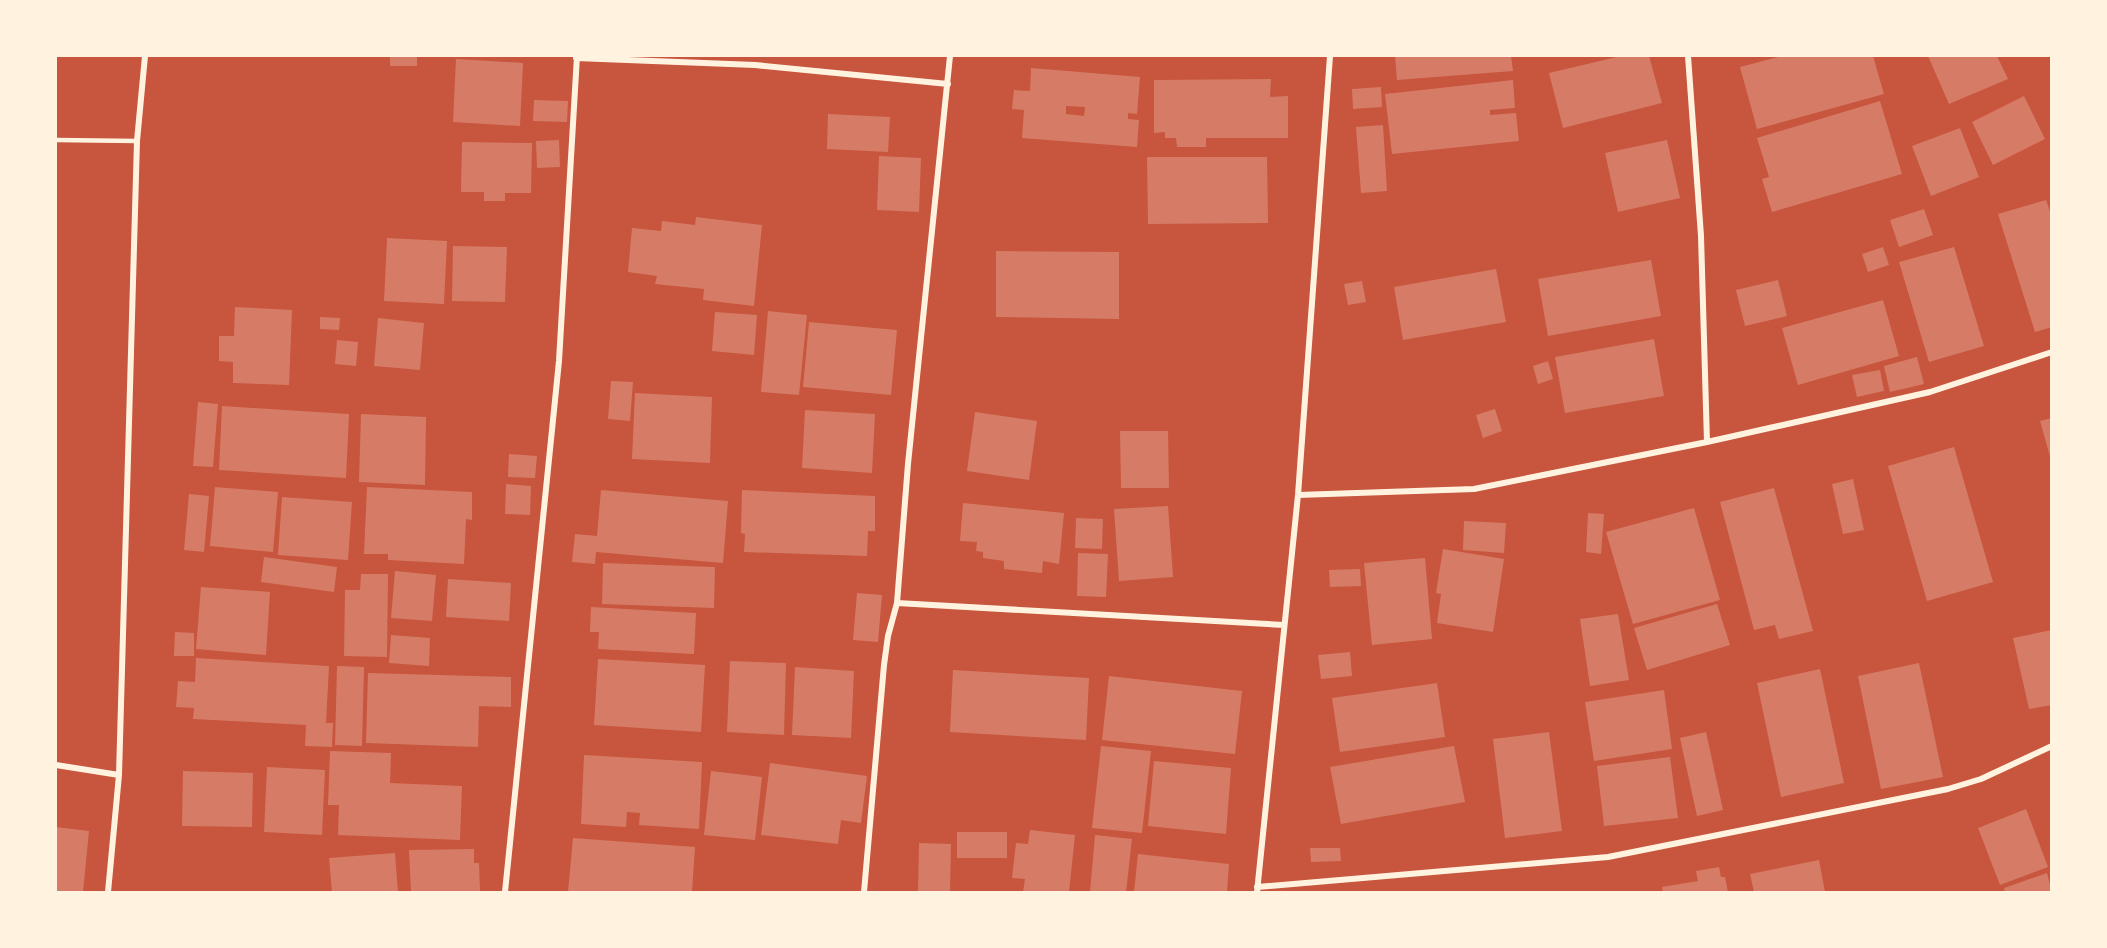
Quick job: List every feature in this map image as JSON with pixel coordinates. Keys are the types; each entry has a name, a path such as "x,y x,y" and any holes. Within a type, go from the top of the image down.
{"street":[{"path":"108,892 119,775 137,141 145,56"},
{"path":"864,892 884,665 888,636 897,603 908,464 950,56"},
{"path":"1330,56 1298,495 1257,890 1608,856 1948,789 1981,779 2052,746"},
{"path":"1688,56 1701,236 1707,442"},
{"path":"505,892 559,361 577,57 755,65 948,84"},
{"path":"1298,495 1474,489 1707,442 1930,392 2052,352"},
{"path":"897,603 1284,625"},
{"path":"56,765 119,775"}],"lane":[{"path":"56,140 137,141"}],"building":[{"path":"390,56 417,56 417,66 390,66"},
{"path":"1395,56 1511,56 1513,71 1397,80"},
{"path":"1621,56 1649,56 1662,103 1563,128 1549,73"},
{"path":"1782,56 1873,56 1884,94 1757,129 1740,67"},
{"path":"1928,56 1997,56 2008,79 1949,104"},
{"path":"456,59 523,63 520,126 453,122"},
{"path":"1031,68 1140,77 1137,114 1128,113 1128,119 1139,120 1137,147 1022,138 1024,110 1012,109 1014,90 1030,91","holes":["1066,106 1085,107 1084,116 1066,114"]},
{"path":"1271,79 1270,97 1288,96 1288,138 1206,138 1206,147 1177,147 1176,138 1165,138 1165,132 1154,133 1154,80"},
{"path":"1513,80 1515,108 1490,110 1490,115 1516,113 1519,141 1392,154 1385,94"},
{"path":"1381,87 1382,107 1353,109 1352,89"},
{"path":"2024,96 2045,139 1993,165 1972,122"},
{"path":"534,100 568,101 567,122 533,121"},
{"path":"1880,101 1902,174 1772,212 1762,179 1769,177 1757,138"},
{"path":"828,114 890,117 888,152 827,149"},
{"path":"1383,125 1387,191 1361,193 1356,127"},
{"path":"1960,128 1979,177 1931,196 1912,146"},
{"path":"559,140 560,167 537,168 536,141"},
{"path":"1667,140 1680,198 1618,212 1605,153"},
{"path":"462,142 532,143 531,193 505,193 505,201 484,201 484,192 461,192"},
{"path":"879,156 921,158 919,212 877,210"},
{"path":"1147,157 1267,157 1268,223 1148,224"},
{"path":"2046,200 2052,217 2052,327 2035,332 1998,214"},
{"path":"1924,209 1933,235 1899,247 1890,220"},
{"path":"696,217 762,225 754,306 703,300 704,289 655,284 657,276 628,272 632,228 661,231 662,221 695,225"},
{"path":"387,238 447,241 444,304 384,301"},
{"path":"453,246 507,247 505,302 452,301"},
{"path":"1883,247 1889,265 1868,272 1862,254"},
{"path":"1954,247 1984,346 1929,362 1899,262"},
{"path":"996,251 1119,252 1119,319 996,317"},
{"path":"1651,260 1661,316 1548,336 1538,279"},
{"path":"1496,269 1506,322 1403,340 1394,287"},
{"path":"1778,280 1787,316 1745,326 1736,290"},
{"path":"1362,281 1366,302 1348,305 1344,284"},
{"path":"1883,300 1899,356 1798,385 1782,328"},
{"path":"235,307 292,310 289,385 233,383 233,362 219,361 219,336 234,336"},
{"path":"768,311 807,315 799,395 761,392"},
{"path":"715,312 757,315 754,355 712,351"},
{"path":"320,317 340,318 339,330 320,329"},
{"path":"378,318 424,323 420,370 374,366"},
{"path":"809,322 897,330 891,395 803,387"},
{"path":"1654,339 1664,396 1565,413 1555,357"},
{"path":"337,340 358,342 356,366 335,364"},
{"path":"1917,357 1924,384 1890,392 1884,366"},
{"path":"1548,361 1553,379 1538,384 1533,366"},
{"path":"1880,370 1884,391 1857,397 1852,375"},
{"path":"611,381 633,382 630,421 608,419"},
{"path":"635,393 712,397 710,463 632,459"},
{"path":"198,402 218,404 213,467 193,466"},
{"path":"222,406 349,414 346,478 219,470"},
{"path":"1495,409 1502,431 1483,438 1476,415"},
{"path":"805,410 875,414 872,473 802,468"},
{"path":"975,412 1037,421 1029,480 967,471"},
{"path":"361,414 426,417 425,485 359,482"},
{"path":"2052,418 2052,460 2051,460 2040,421"},
{"path":"1120,431 1168,431 1169,488 1121,488"},
{"path":"1954,447 1993,582 1927,601 1888,466"},
{"path":"509,454 537,456 535,478 508,477"},
{"path":"1853,479 1864,530 1843,534 1832,484"},
{"path":"506,484 531,486 530,515 505,514"},
{"path":"215,487 278,492 273,552 210,546"},
{"path":"367,487 472,492 472,520 466,519 464,564 388,560 388,554 364,554"},
{"path":"1774,488 1813,631 1779,639 1775,625 1754,630 1720,502"},
{"path":"601,490 728,501 723,563 596,552 595,564 572,562 575,534 597,536"},
{"path":"742,490 875,496 875,531 868,531 867,556 744,552 745,534 741,533"},
{"path":"189,494 209,496 204,552 184,550"},
{"path":"282,497 352,502 348,560 278,555"},
{"path":"963,503 1064,513 1059,564 1043,561 1042,573 1004,569 1004,561 983,558 983,552 976,551 977,542 960,541"},
{"path":"1168,506 1173,577 1119,581 1114,509"},
{"path":"1694,508 1720,600 1633,624 1606,532"},
{"path":"1588,513 1604,514 1601,554 1586,552"},
{"path":"1076,518 1103,519 1102,549 1075,548"},
{"path":"1464,521 1506,523 1504,553 1463,550"},
{"path":"1443,549 1504,559 1493,632 1437,623 1441,594 1436,593"},
{"path":"1078,553 1108,554 1106,597 1077,596"},
{"path":"264,557 337,567 334,592 261,582"},
{"path":"1425,558 1432,639 1372,645 1364,563"},
{"path":"603,563 715,567 714,608 602,604"},
{"path":"1360,569 1361,586 1330,587 1329,570"},
{"path":"395,571 436,575 432,621 391,618"},
{"path":"361,574 388,574 387,657 344,656 345,590 360,590"},
{"path":"448,579 511,583 509,621 446,617"},
{"path":"201,587 270,592 266,655 196,649"},
{"path":"857,593 882,595 878,642 853,640"},
{"path":"1717,604 1730,645 1647,670 1634,628"},
{"path":"591,607 696,613 694,654 598,649 599,632 590,632"},
{"path":"1618,614 1629,680 1590,686 1580,619"},
{"path":"2052,630 2052,705 2029,709 2013,638"},
{"path":"175,632 194,633 194,656 174,656"},
{"path":"391,635 430,638 429,666 389,663"},
{"path":"1350,652 1352,676 1321,679 1318,655"},
{"path":"196,658 329,666 326,723 333,723 332,747 305,746 306,725 193,719 194,708 176,707 178,681 195,682"},
{"path":"598,659 705,665 701,732 594,725"},
{"path":"730,661 786,663 784,735 727,732"},
{"path":"1919,663 1943,777 1881,789 1858,676"},
{"path":"337,666 364,667 362,746 335,745"},
{"path":"795,667 854,671 851,738 792,735"},
{"path":"1820,669 1844,783 1781,797 1757,683"},
{"path":"953,670 1089,678 1086,740 950,732"},
{"path":"368,673 511,677 511,707 479,706 478,747 366,743"},
{"path":"1109,676 1242,691 1235,754 1102,740"},
{"path":"1437,683 1445,737 1340,752 1332,698"},
{"path":"1664,690 1672,749 1594,761 1585,702"},
{"path":"1549,732 1562,831 1505,838 1493,739"},
{"path":"1706,732 1723,810 1697,816 1680,738"},
{"path":"1101,746 1151,751 1142,833 1092,828"},
{"path":"1454,746 1465,802 1341,824 1330,767"},
{"path":"330,751 391,753 390,783 462,786 460,840 338,835 339,805 328,805"},
{"path":"584,755 702,762 699,829 639,825 640,813 627,812 626,827 581,824"},
{"path":"1670,757 1678,818 1604,826 1597,766"},
{"path":"1154,761 1231,768 1226,834 1148,826"},
{"path":"770,763 867,776 861,823 841,820 838,844 761,835"},
{"path":"267,767 325,770 322,835 264,832"},
{"path":"183,771 253,773 252,827 182,826"},
{"path":"711,771 762,777 755,840 704,835"},
{"path":"2026,809 2048,867 2000,885 1978,828"},
{"path":"56,827 89,831 83,892 56,892"},
{"path":"1030,830 1075,835 1069,892 1023,892 1025,879 1012,878 1016,843 1028,844"},
{"path":"957,832 1007,832 1007,858 957,858"},
{"path":"1095,835 1132,839 1126,892 1090,892"},
{"path":"573,838 695,847 692,892 568,892"},
{"path":"919,843 951,844 950,892 918,892"},
{"path":"1310,848 1340,848 1341,861 1311,862"},
{"path":"474,849 474,863 479,863 480,892 411,892 409,850"},
{"path":"395,853 398,892 332,892 329,858"},
{"path":"1138,854 1229,864 1227,892 1134,892"},
{"path":"1819,860 1825,892 1754,892 1750,874"},
{"path":"1719,867 1721,877 1725,877 1728,892 1663,892 1662,887 1698,881 1696,871"},
{"path":"2047,873 2052,892 2005,892 2004,888"}]}
